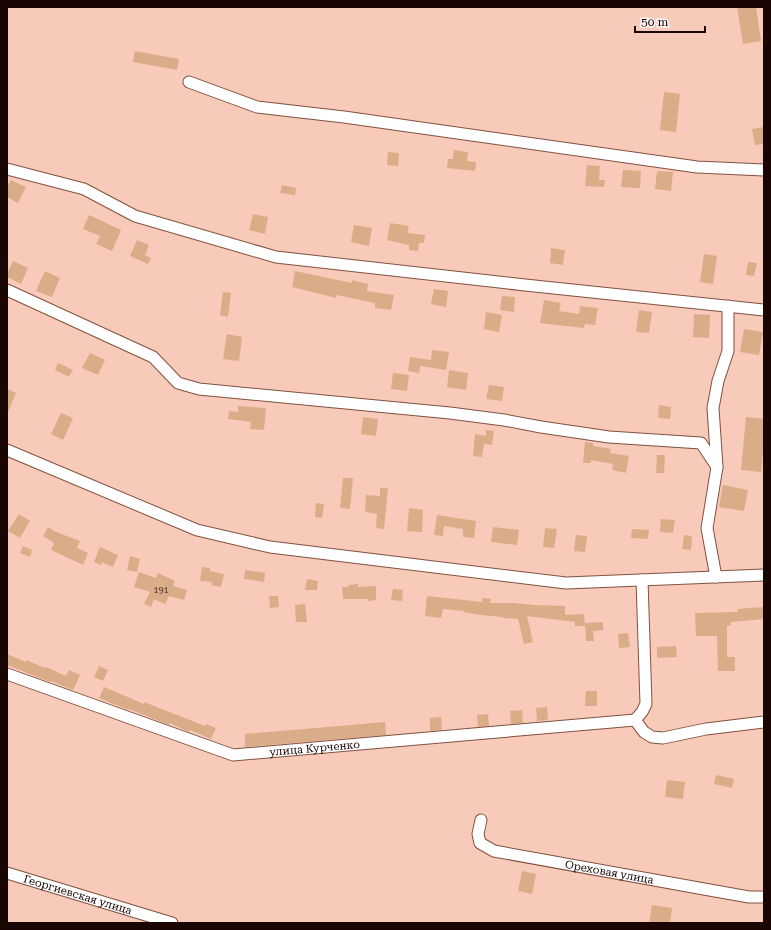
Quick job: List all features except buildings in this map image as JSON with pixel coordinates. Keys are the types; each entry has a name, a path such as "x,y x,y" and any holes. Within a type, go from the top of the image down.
{"street":[{"path":"189,82 257,107 697,167 764,170"},
{"path":"7,169 84,189 135,216 276,257 764,310"},
{"path":"7,290 153,357 178,383 199,389 450,413 609,437 701,443 717,467"},
{"path":"716,577 707,528 717,467 713,408 718,381 728,351 728,306"},
{"path":"7,450 198,530 270,547 566,583 764,575"},
{"path":"642,580 646,704 642,712 635,720 644,732 652,737 664,738 706,729 764,722"},
{"name":"улица Курченко","path":"7,674 233,754 635,720"},
{"name":"Ореховая улица","path":"481,820 478,834 480,843 494,851 749,897 764,897"},
{"name":"Георгиевская улица","path":"7,873 172,923"}]}
